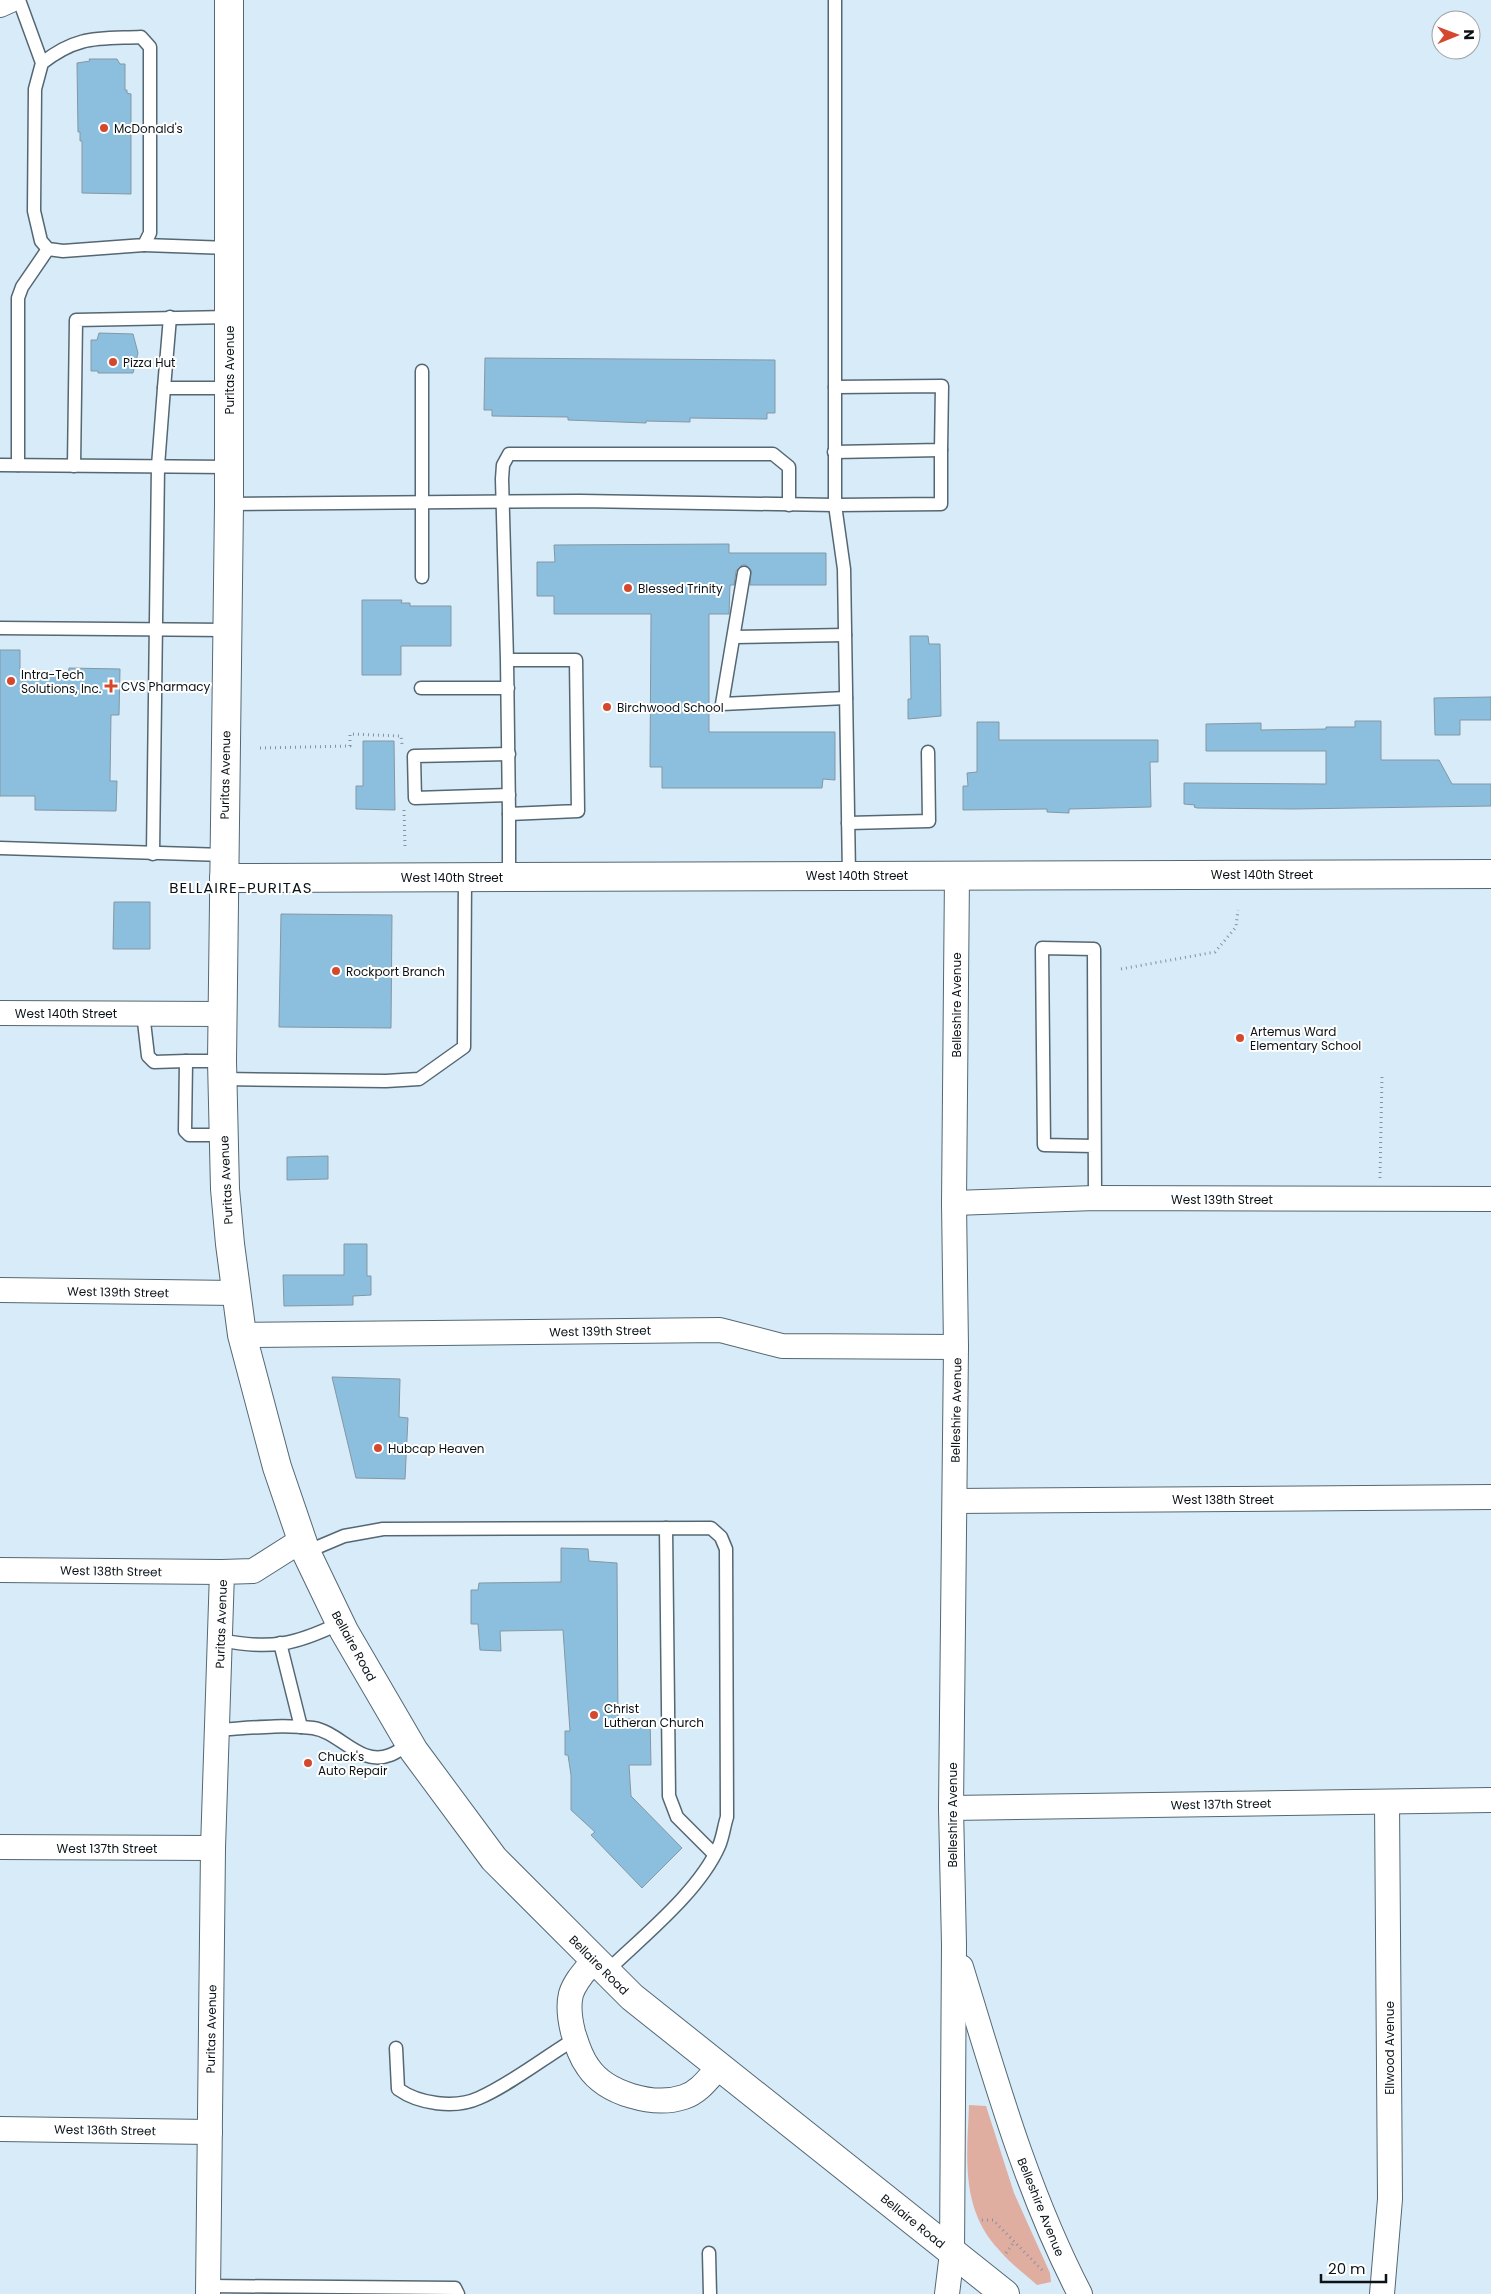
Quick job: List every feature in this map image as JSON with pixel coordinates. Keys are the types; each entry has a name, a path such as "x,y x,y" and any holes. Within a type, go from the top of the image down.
{"street":[{"path":"0,6 12,0"},
{"name":"Puritas Avenue","path":"208,2290 213,1848 222,1572 253,1571 304,1546 277,1467 242,1335 225,1189 223,1014 229,504 229,0"},
{"name":"West 140th Street","path":"224,866 465,877 957,874 1491,874"},
{"name":"Belleshire Avenue","path":"946,2294 952,2253 954,1945 951,1808 956,1347 954,1203 957,874"},
{"name":"West 140th Street","path":"0,1012 223,1014"},
{"name":"West 139th Street","path":"954,1203 1095,1198 1491,1199"},
{"name":"West 139th Street","path":"0,1290 236,1293"},
{"name":"West 139th Street","path":"242,1335 720,1330 782,1346 956,1347"},
{"name":"West 138th Street","path":"955,1501 1491,1497"},
{"name":"Bellaire Road","path":"304,1546 340,1623 410,1744 494,1859 632,1997 718,2068 844,2165 1005,2294"},
{"name":"West 138th Street","path":"0,1570 222,1572"},
{"name":"West 137th Street","path":"951,1808 1491,1800"},
{"name":"Ellwood Avenue","path":"1382,2294 1390,2199 1387,1802"},
{"name":"West 137th Street","path":"0,1847 213,1848"},
{"name":"Belleshire Avenue","path":"954,1945 1015,2143 1055,2248 1080,2294"},
{"path":"600,1966 578,1980 571,1994 570,2022 578,2050 589,2069 601,2080 638,2099 664,2101 684,2097 699,2089 718,2068"},
{"name":"West 136th Street","path":"0,2129 210,2132"}],"lane":[{"path":"19,0 42,63 35,88 34,211 40,241 48,248 64,251 144,245 229,248"},
{"path":"835,0 834,452 835,505 844,569 849,875"},
{"path":"42,63 61,48 78,42 141,37 147,41 150,47 150,233 144,245"},
{"path":"18,465 18,298 22,287 48,248"},
{"path":"153,854 154,629 158,466 170,317"},
{"path":"74,466 76,320 229,317"},
{"path":"422,371 422,577"},
{"path":"229,504 580,501 789,505 941,504 942,386 835,387"},
{"path":"164,388 229,388"},
{"path":"834,452 941,450"},
{"path":"509,877 508,688 502,502 503,465 509,454 773,454 789,467 789,505"},
{"path":"0,465 229,467"},
{"path":"744,573 722,704 846,698"},
{"path":"0,628 227,630"},
{"path":"734,637 845,635"},
{"path":"507,660 576,660 578,811 509,814"},
{"path":"421,688 508,688"},
{"path":"848,823 929,821 928,752"},
{"path":"509,754 414,756 415,798 509,795"},
{"path":"0,848 153,854 224,866"},
{"path":"143,1013 148,1056 154,1062 186,1062 223,1070 386,1081 419,1079 464,1047 465,877"},
{"path":"1094,1146 1044,1145 1042,948 1094,949 1095,1198"},
{"path":"186,1062 185,1131 189,1135 224,1135"},
{"path":"666,1528 670,1796 678,1817 714,1854"},
{"path":"304,1546 383,1529 711,1528 721,1537 726,1549 727,1817 719,1846 688,1892 600,1966"},
{"path":"220,1640 261,1647 303,1639 340,1623"},
{"path":"280,1643 301,1727"},
{"path":"217,1730 291,1726 316,1729 330,1734 358,1753 373,1757 389,1756 410,1744"},
{"path":"396,2048 398,2090 421,2102 455,2103 478,2099 575,2039"},
{"path":"709,2253 710,2294"},
{"path":"208,2290 455,2288 458,2294"}],"path":[{"path":"260,748 350,746 350,734 402,736 402,745"},
{"path":"404,801 405,847"},
{"path":"1121,969 1215,952 1236,927 1238,910"},
{"path":"1380,1178 1382,1075"},
{"path":"982,2220 993,2220 1042,2270"},
{"path":"1006,2253 1014,2242"}],"shaded area":[{"path":"969,2105 986,2106 1014,2193 1050,2273 1051,2282 1037,2285 1018,2269 1004,2256 987,2235 978,2218 972,2200 967,2163"}],"building":[{"name":"McDonald's","path":"89,59 117,59 120,64 125,64 125,90 131,94 131,194 82,193 82,141 80,141 80,132 78,132 77,63 90,61"},
{"name":"Pizza Hut","path":"99,333 133,334 138,353 133,373 98,373 98,371 91,371 91,340 97,340"},
{"path":"485,358 775,360 775,413 767,413 767,419 690,418 690,422 646,421 646,423 568,420 568,417 492,416 492,410 484,410"},
{"path":"729,544 729,553 826,553 826,585 750,585 751,570 746,565 742,565 736,571 734,585 730,585 729,614 709,614 709,732 835,732 835,780 823,779 822,788 662,788 662,767 650,767 651,614 554,614 554,596 537,596 537,562 555,562 554,545"},
{"path":"362,600 402,600 401,603 410,603 410,606 451,606 451,646 401,646 401,675 362,675"},
{"path":"910,636 928,636 929,644 940,644 941,716 908,719 908,699 911,699"},
{"path":"0,650 20,650 20,675 68,676 69,668 120,669 119,715 111,715 110,781 117,781 116,811 35,810 35,796 0,796"},
{"path":"1491,697 1491,720 1460,720 1460,735 1435,735 1434,698"},
{"path":"1355,721 1381,721 1381,760 1439,760 1452,784 1491,784 1491,806 1293,809 1197,808 1194,807 1195,805 1184,804 1184,783 1326,784 1326,751 1206,751 1206,724 1261,723 1261,730 1326,729 1326,727 1355,727"},
{"path":"977,722 999,722 999,740 1158,740 1158,762 1150,762 1151,807 1069,809 1069,813 1047,812 1047,809 963,810 963,786 968,786 967,773 977,772"},
{"path":"363,741 394,741 395,810 356,809 356,786 363,786"},
{"path":"114,902 150,902 150,949 113,949"},
{"name":"Rockport Branch","path":"281,914 392,915 391,1028 279,1027"},
{"path":"328,1156 328,1179 287,1180 287,1157"},
{"path":"344,1244 367,1244 367,1276 371,1276 371,1295 353,1296 353,1305 284,1306 283,1275 344,1275"},
{"name":"Hubcap Heaven","path":"332,1377 400,1379 399,1417 408,1418 405,1479 356,1478"},
{"name":"Christ Lutheran Church","path":"561,1548 588,1549 589,1561 617,1563 618,1719 650,1719 651,1765 629,1765 631,1796 682,1848 642,1888 591,1835 595,1832 571,1810 571,1775 568,1755 565,1755 565,1731 570,1731 563,1630 500,1631 501,1651 480,1650 478,1624 471,1624 471,1590 478,1590 479,1583 561,1582"}],"place":[{"name":"McDonald's","path":"104,128"},
{"name":"Pizza Hut","path":"113,362"},
{"name":"Blessed Trinity","path":"628,588"},
{"name":"Intra-Tech Solutions, Inc.","path":"11,681"},
{"name":"CVS Pharmacy","path":"111,686"},
{"name":"Birchwood School","path":"607,707"},
{"name":"Rockport Branch","path":"336,971"},
{"name":"Artemus Ward Elementary School","path":"1240,1038"},
{"name":"Hubcap Heaven","path":"378,1448"},
{"name":"Christ Lutheran Church","path":"594,1715"},
{"name":"Chuck's Auto Repair","path":"308,1763"}],"district":[{"name":"BELLAIRE-PURITAS","path":"241,887"}]}
